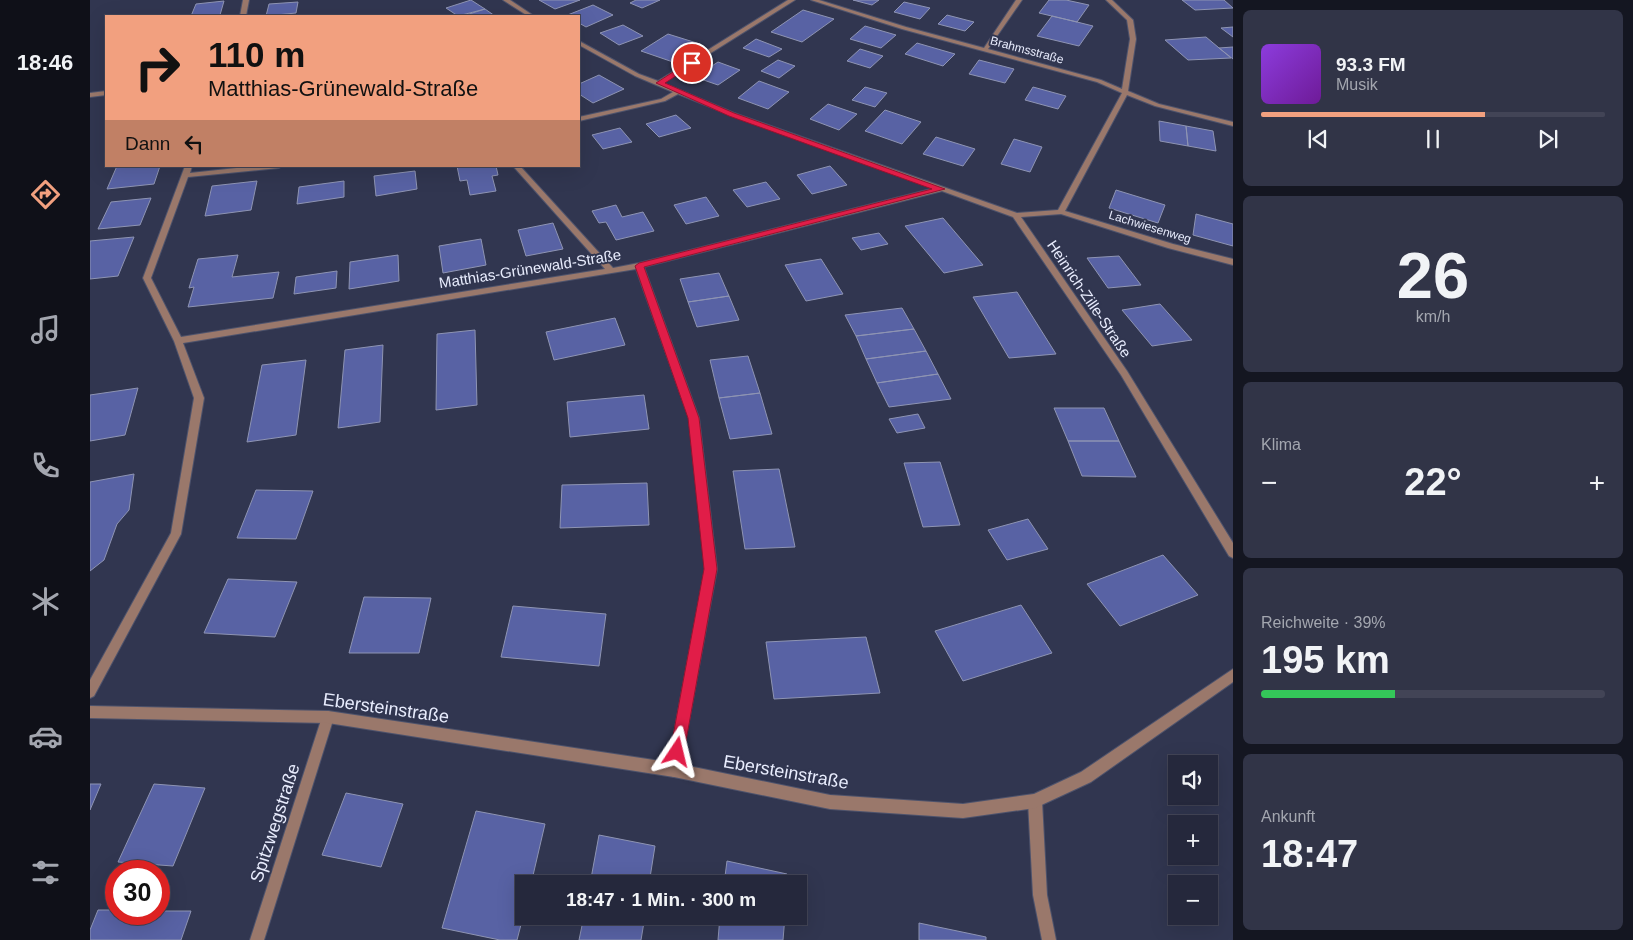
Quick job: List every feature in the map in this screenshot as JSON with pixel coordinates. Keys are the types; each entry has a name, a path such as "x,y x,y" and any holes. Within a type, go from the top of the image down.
{"street":[{"path":"243,15 246,0"},
{"path":"506,0 529,15"},
{"path":"659,83 792,0"},
{"name":"Brahmsstraße","path":"814,0 862,16 1099,81 1157,105 1233,124"},
{"path":"985,50 1018,0"},
{"path":"580,44 637,75 732,114 941,189 1016,215 1061,212 1125,92 1133,39 1130,20 1109,0"},
{"path":"580,119 663,100 678,92"},
{"path":"90,95 105,93"},
{"path":"90,692 176,534 199,398 178,341 147,278 187,170 256,167"},
{"path":"517,167 611,270"},
{"name":"Matthias-Grünewald-Straße","path":"178,341 639,266 941,189"},
{"name":"Lachwiesenweg","path":"1061,212 1171,246 1233,262"},
{"name":"Heinrich-Zille-Straße","path":"1016,215 1124,373 1233,553"},
{"path":"639,266 694,418 711,569 674,770"},
{"name":"Ebersteinstraße","path":"90,712 328,717 674,770 830,802 963,811 1035,801 1086,777 1233,675"},
{"name":"Spitzwegstraße","path":"257,940 328,717"},
{"path":"1035,801 1040,895 1049,940"}],"building":[{"path":"471,0 485,9 456,15 446,8"},
{"path":"539,0 580,0 555,9"},
{"path":"636,0 660,0 642,8 630,3"},
{"path":"853,0 879,0 872,5"},
{"path":"1049,0 1066,0 1089,5 1077,22 1039,13"},
{"path":"1182,0 1224,0 1233,8 1195,10"},
{"path":"224,1 220,15 191,15 196,4"},
{"path":"298,2 296,13 276,15 266,15 269,4"},
{"path":"904,2 930,8 920,19 894,12"},
{"path":"593,5 613,15 586,27 580,24 580,15 568,15"},
{"path":"485,9 494,15 466,15"},
{"path":"803,10 834,19 802,42 771,32"},
{"path":"947,15 974,22 965,31 938,24"},
{"path":"1052,16 1093,26 1079,46 1037,36"},
{"path":"623,25 643,36 619,45 600,33"},
{"path":"865,26 896,35 881,48 850,39"},
{"path":"1233,27 1233,37 1221,28"},
{"path":"668,34 700,44 673,62 641,51"},
{"path":"1206,37 1231,58 1188,60 1165,40"},
{"path":"756,39 782,49 769,57 743,48"},
{"path":"917,43 955,54 943,66 905,54"},
{"path":"1233,47 1233,59 1219,48"},
{"path":"860,49 883,56 870,68 847,61"},
{"path":"778,60 795,66 779,78 761,71"},
{"path":"979,60 1014,69 1005,83 969,74"},
{"path":"718,62 740,70 718,85 695,77"},
{"path":"599,75 624,89 593,103 580,95 580,84"},
{"path":"759,81 789,92 768,109 738,98"},
{"path":"865,87 887,93 875,107 852,100"},
{"path":"1033,87 1066,96 1058,109 1025,100"},
{"path":"828,104 857,114 839,130 810,119"},
{"path":"885,110 921,122 902,144 865,131"},
{"path":"676,115 691,128 659,137 646,124"},
{"path":"1159,121 1186,126 1188,146 1160,141"},
{"path":"1186,126 1213,131 1216,151 1188,146"},
{"path":"620,128 632,142 603,149 592,135"},
{"path":"936,137 975,149 963,166 923,154"},
{"path":"1014,139 1042,147 1030,172 1001,164"},
{"path":"830,166 847,185 812,194 797,175"},
{"path":"117,167 160,167 154,184 107,189"},
{"path":"457,167 496,167 498,175 492,176 496,191 470,195 467,180 460,181"},
{"path":"415,171 417,189 376,196 374,176"},
{"path":"257,181 251,210 205,216 212,186"},
{"path":"344,181 344,197 297,204 299,187"},
{"path":"766,182 780,199 747,207 733,190"},
{"path":"1116,190 1165,205 1158,223 1109,208"},
{"path":"706,197 719,216 686,224 674,205"},
{"path":"151,198 140,225 98,229 111,202"},
{"path":"616,205 622,217 643,212 654,231 616,240 606,222 599,223 592,211"},
{"path":"1196,214 1233,224 1233,246 1193,235"},
{"path":"943,218 983,265 944,273 905,226"},
{"path":"553,223 563,249 526,256 518,230"},
{"path":"879,233 888,244 861,250 852,238"},
{"path":"134,237 118,276 90,279 90,241"},
{"path":"481,239 486,265 443,273 439,246"},
{"path":"238,255 232,277 279,272 273,298 188,307 194,287 189,288 198,259"},
{"path":"398,255 399,281 349,289 350,262"},
{"path":"1119,256 1141,285 1108,288 1087,258"},
{"path":"821,259 843,294 806,301 785,265"},
{"path":"337,271 336,288 294,294 296,277"},
{"path":"719,273 729,296 688,302 680,279"},
{"path":"1017,292 1056,354 1009,358 973,297"},
{"path":"729,296 739,320 697,327 688,302"},
{"path":"1160,304 1192,340 1152,346 1122,310"},
{"path":"902,308 914,329 856,336 845,315"},
{"path":"615,318 625,345 554,360 546,332"},
{"path":"914,329 926,351 866,359 856,336"},
{"path":"475,330 477,405 436,410 437,334"},
{"path":"383,345 380,422 338,428 345,350"},
{"path":"926,351 938,374 877,383 866,359"},
{"path":"748,356 760,393 719,398 710,360"},
{"path":"306,360 296,435 247,442 262,365"},
{"path":"938,374 951,399 889,407 877,383"},
{"path":"138,388 125,435 90,441 90,395"},
{"path":"760,393 772,434 730,439 719,398"},
{"path":"644,395 649,429 570,437 567,402"},
{"path":"1054,408 1104,408 1119,441 1068,441"},
{"path":"918,414 925,428 897,433 889,419"},
{"path":"1068,441 1119,441 1136,477 1082,476"},
{"path":"940,462 960,525 923,527 904,463"},
{"path":"779,469 795,547 745,549 733,471"},
{"path":"134,474 129,510 117,524 104,560 90,571 90,482"},
{"path":"647,483 649,525 560,528 562,485"},
{"path":"256,490 313,491 296,539 237,538"},
{"path":"1028,519 1048,549 1007,560 988,530"},
{"path":"1163,555 1198,595 1120,626 1087,584"},
{"path":"228,579 297,582 275,637 204,633"},
{"path":"364,597 431,598 419,653 349,653"},
{"path":"1021,605 1052,653 963,681 935,631"},
{"path":"513,606 606,614 599,666 501,657"},
{"path":"866,637 880,693 774,699 766,642"},
{"path":"90,784 101,784 90,810"},
{"path":"154,784 205,788 173,866 170,866 170,860 119,860"},
{"path":"346,793 403,804 381,867 322,855"},
{"path":"476,811 545,824 533,875 515,875 515,925 521,925 517,940 500,940 442,928"},
{"path":"599,835 655,846 650,875 592,875"},
{"path":"727,861 787,874 787,875 725,875"},
{"path":"98,910 105,910 105,925 170,925 170,911 191,911 181,940 90,940 90,930"},
{"path":"919,923 986,937 986,940 919,940"},
{"path":"582,925 644,925 641,940 579,940"},
{"path":"719,925 784,925 783,940 718,940"}],"route":[{"path":"677,752 711,569 694,418 639,266 941,189 732,114 659,83 692,63"}]}
